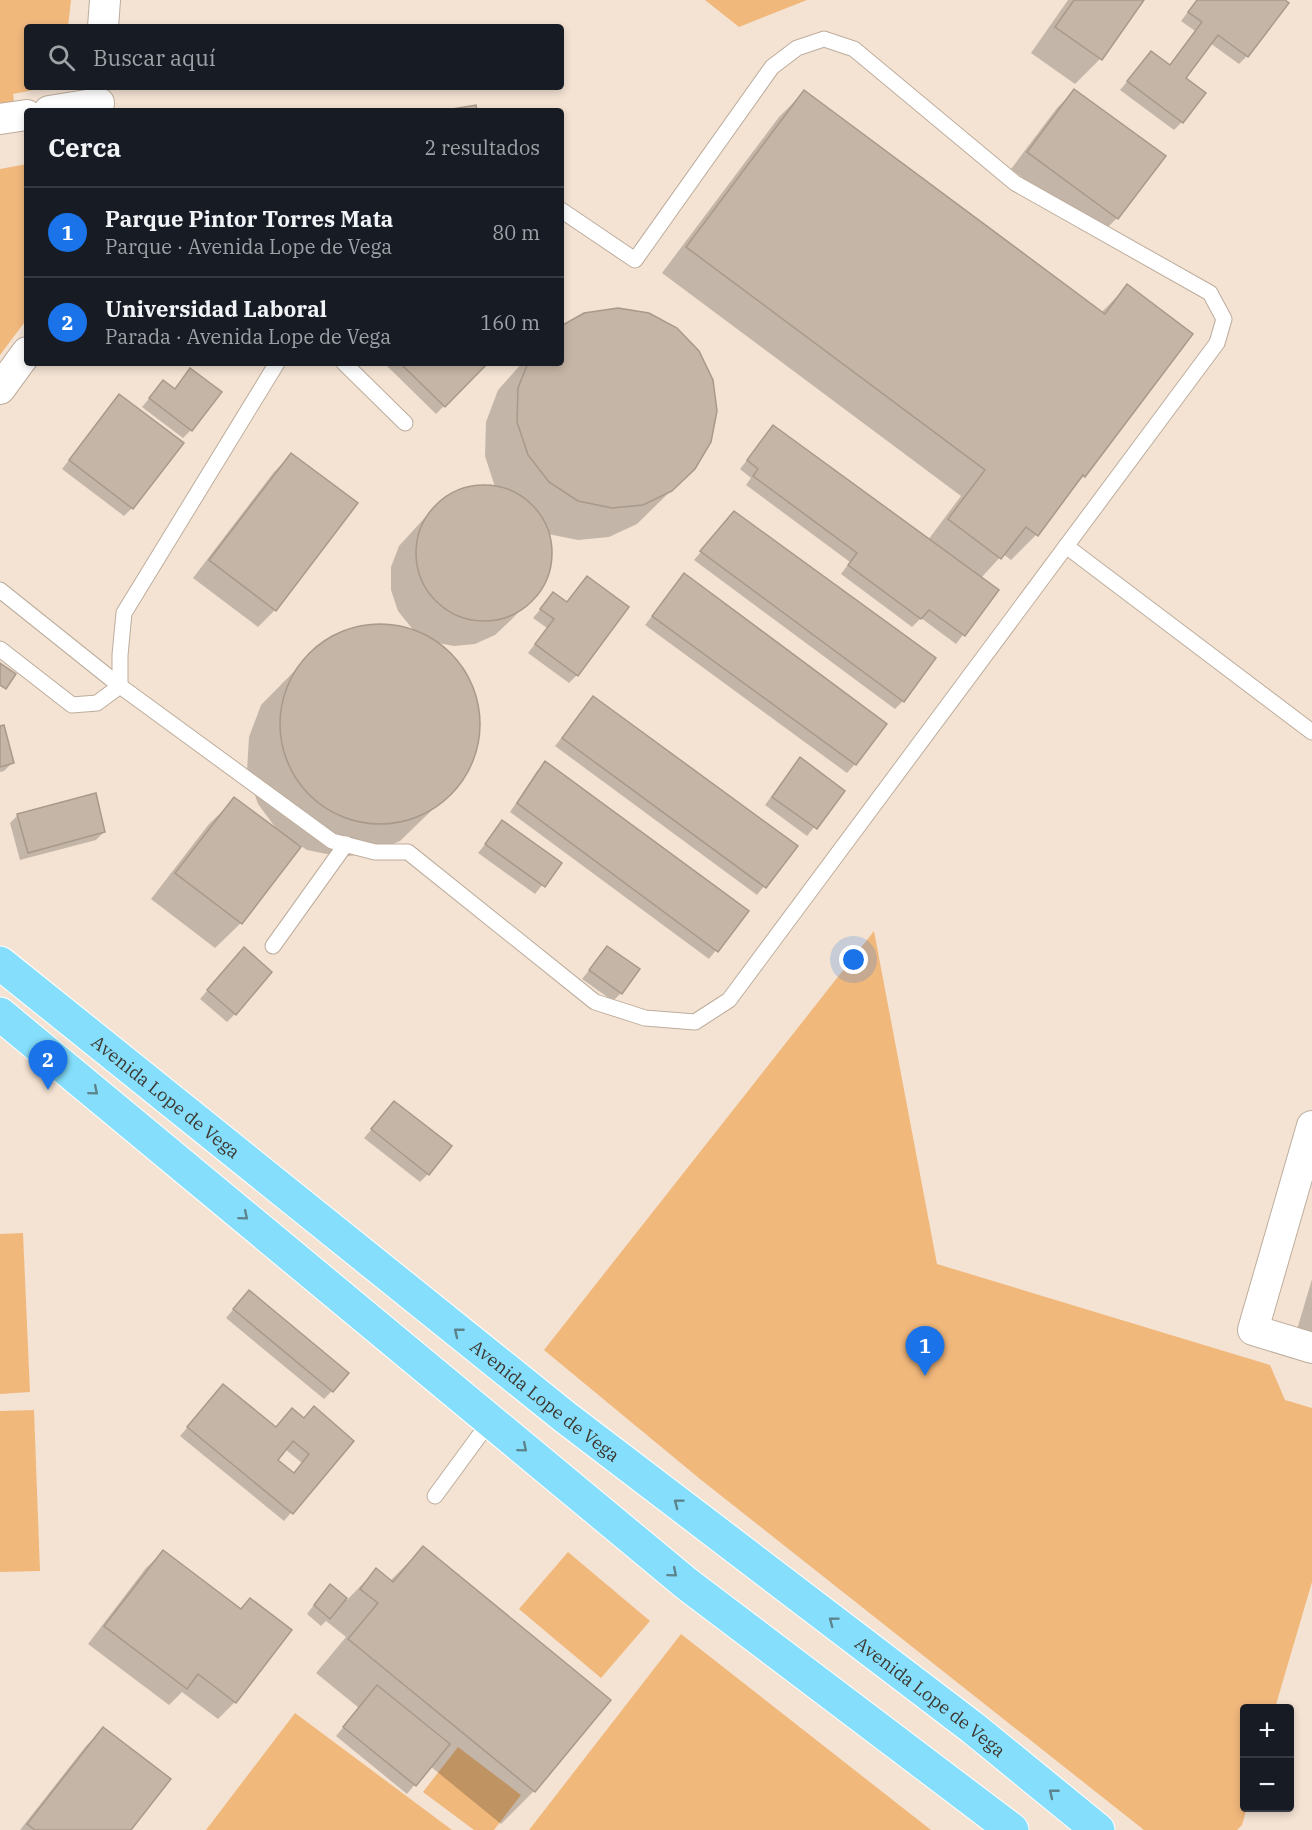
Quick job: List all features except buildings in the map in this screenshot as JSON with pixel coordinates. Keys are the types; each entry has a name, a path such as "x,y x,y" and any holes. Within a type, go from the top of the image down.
{"main road":[{"name":"Avenida Lope de Vega","path":"0,963 565,1417 964,1721 1098,1830"},
{"path":"0,1014 687,1584 1012,1830"}],"street":[{"path":"103,24 105,0"},
{"path":"62,108 98,100"},
{"path":"0,119 24,115"},
{"path":"0,389 24,356"},
{"path":"1312,1126 1253,1330 1312,1348"}],"lane":[{"path":"0,591 120,686 332,841 375,852 408,852 595,1002 645,1018 694,1022 729,1000 1217,343 1224,319 1210,293 1015,183 854,50 824,39 797,48 772,67 635,260 564,212"},
{"path":"120,686 124,613 275,366"},
{"path":"347,366 405,423"},
{"path":"1066,546 1312,732"},
{"path":"0,649 72,705 97,703 120,686"},
{"path":"273,946 346,844"},
{"path":"435,1496 490,1420"}],"shaded area":[{"path":"0,0 71,0 68,24 24,24 24,90 33,90 13,94 14,102 0,105"},
{"path":"705,0 807,0 739,27"},
{"path":"24,165 24,323 0,355 0,169"},
{"path":"874,931 937,1264 1270,1365 1285,1400 1312,1408 1312,1582 1276,1704 1240,1704 1240,1812 1246,1812 1242,1825 1237,1830 1144,1830 700,1479 544,1350"},
{"path":"23,1233 30,1392 0,1394 0,1234"},
{"path":"34,1410 40,1571 0,1572 0,1411"},
{"path":"568,1552 650,1621 601,1678 519,1609"},
{"path":"681,1634 931,1830 529,1830"},
{"path":"295,1713 452,1830 206,1830"},
{"path":"458,1747 521,1795 494,1830 474,1830 423,1792"}],"place":[{"name":"Universidad Laboral","path":"48,1090"},
{"name":"Parque Pintor Torres Mata","path":"925,1376"}]}
